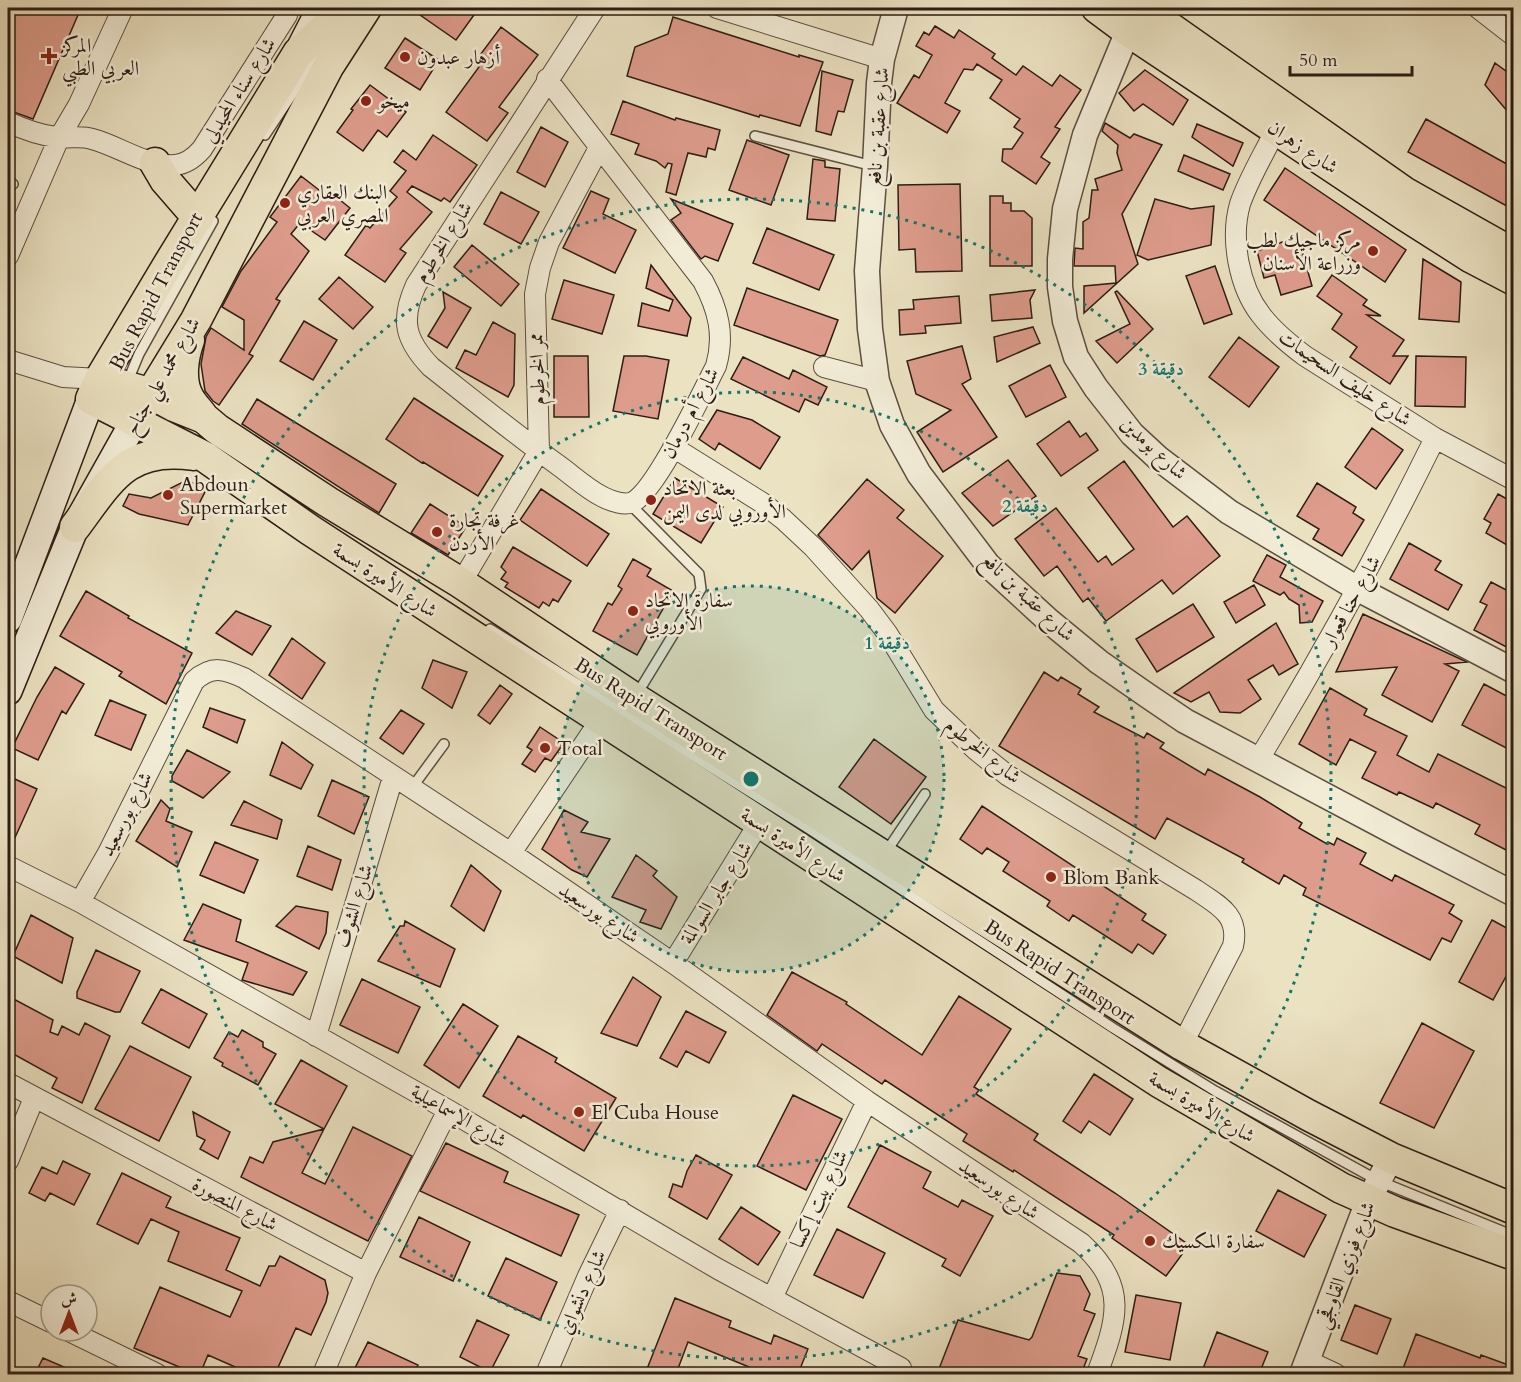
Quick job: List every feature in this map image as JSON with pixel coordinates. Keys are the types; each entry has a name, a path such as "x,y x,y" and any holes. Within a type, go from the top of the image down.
{"main road":[{"name":"شارع محمد علي جناح","path":"8,691 75,526 208,214 349,12"},
{"name":"شارع محمد علي جناح","path":"8,619 128,400 196,320 310,66 349,12"},
{"name":"شارع زهران","path":"1114,14 1276,129 1462,252 1514,280"},
{"name":"شارع زهران","path":"1114,14 1404,192 1514,255"},
{"path":"155,163 165,180 208,214"},
{"path":"196,320 186,350 184,385 188,398 210,423"},
{"name":"شارع الأميرة بسمة","path":"128,400 174,406 210,423 328,502 461,583 634,698 883,857 1182,1045 1308,1115 1379,1180 1514,1255"},
{"name":"شارع الأميرة بسمة","path":"128,400 310,530 1159,1082 1331,1182 1379,1180 1514,1209"},
{"path":"75,526 111,479 125,466 157,454 178,453 205,457"}],"street":[{"path":"8,256 18,223 59,138 79,104 123,8"},
{"name":"شارع سناء المحيدلي","path":"8,122 40,135 59,138 77,136 91,138 155,163 175,165 184,163 195,157 287,15 289,8"},
{"name":"شارع الخرطوم","path":"539,451 425,361 411,342 406,313 416,285 595,8"},
{"path":"717,8 884,53"},
{"path":"750,8 884,53"},
{"name":"شارع عقبة بن نافع","path":"896,8 879,83 867,271 870,329 877,381 892,425 919,474 988,565 1049,621 1099,662 1185,721 1514,894"},
{"path":"1478,8 1514,36"},
{"name":"شارع بومدين","path":"1114,14 1065,209 1060,286 1065,321 1076,357 1096,388 1132,434 1158,458 1229,512 1358,589 1514,671"},
{"name":"شارع أم درمان","path":"547,79 703,281 719,318 720,352 716,366 650,486 630,504"},
{"name":"شارع خليف السحيمات","path":"1276,129 1255,171 1237,216 1239,263 1255,305 1271,327 1305,356 1435,438 1514,480"},
{"name":"ممر الخرطوم","path":"539,451 535,294 540,268 549,242 599,148"},
{"path":"9,361 63,376 128,400"},
{"path":"824,368 877,381"},
{"path":"205,457 210,423"},
{"name":"شارع حنا قعوار","path":"1259,759 1358,589 1435,438"},
{"name":"شارع الخرطوم","path":"673,447 761,502 813,547 869,609 887,633 934,710 976,750 1007,775 1196,890 1222,909 1232,920 1235,928 1233,946 1182,1045"},
{"path":"461,583 539,451 602,496 630,504"},
{"name":"شارع بورسعيد","path":"80,902 108,853 194,681 203,673 215,670 230,672 244,678 674,963 867,1101 1081,1243 1094,1256 1109,1278 1114,1291 1115,1304 1108,1345 1097,1374"},
{"path":"511,853 601,719"},
{"name":"شارع الشوف","path":"316,1036 393,777"},
{"name":"شارع جابر السوالمة","path":"674,963 759,823"},
{"name":"شارع الإسماعيلية","path":"8,866 80,902 448,1110 718,1269 905,1372"},
{"name":"شارع المنصورة","path":"8,1083 366,1273"},
{"path":"8,1161 34,1098"},
{"name":"شارع بيت إكسا","path":"772,1298 867,1101"},
{"path":"323,1374 366,1273 448,1110"},
{"name":"شارع فوزي القاوقجي","path":"1305,1368 1379,1180"},
{"name":"شارع دنشواي","path":"552,1371 588,1276 620,1210"},
{"path":"8,1301 39,1316"},
{"path":"94,1343 158,1374"},
{"path":"1305,1368 1336,1374"}],"lane":[{"path":"260,142 310,66"},
{"path":"755,136 875,166"},
{"path":"630,504 699,574 701,589 634,698"},
{"name":"Bus Rapid Transport","path":"477,621 799,823 1162,1059 1266,1120 1379,1180 1514,1236"},
{"path":"411,789 444,744"},
{"path":"883,857 925,794"}],"building":[{"path":"8,8 81,8 33,119 8,110"},
{"path":"410,8 479,8 456,40"},
{"path":"673,17 799,57 799,55 823,62 800,126 760,115 759,117 627,76 635,47 668,34"},
{"path":"935,26 954,38 959,30 995,54 992,58 1016,75 1023,66 1052,86 1060,75 1081,90 1055,127 1060,129 1041,157 1050,163 1036,184 1002,161 1003,149 1012,149 1023,133 1014,127 1020,119 990,98 1002,80 977,64 973,70 964,69 945,103 960,111 947,133 897,103 914,75 919,78 932,55 916,46 924,32 929,35"},
{"path":"501,27 538,55 499,107 508,113 487,141 446,112 479,67 474,63"},
{"path":"405,38 439,60 420,90 385,68"},
{"path":"1495,63 1514,77 1514,119 1485,85"},
{"path":"1145,70 1188,100 1173,125 1143,104 1134,111 1119,93"},
{"path":"822,71 853,80 844,112 838,111 831,135 816,131"},
{"path":"370,85 406,112 387,137 378,130 363,151 337,132"},
{"path":"623,101 675,120 676,118 720,130 715,150 708,148 706,157 688,153 676,195 666,192 672,164 668,163 665,168 656,161 635,154 639,144 611,134"},
{"path":"1426,119 1514,168 1514,210 1408,152"},
{"path":"1105,123 1130,138 1134,134 1162,145 1122,214 1138,264 1084,313 1084,286 1116,283 1115,266 1074,266 1075,248 1083,249 1083,222 1089,218 1092,190 1098,190 1095,179 1122,170 1117,153 1118,145 1102,131"},
{"path":"1197,124 1243,143 1233,166 1192,137"},
{"path":"541,127 568,142 545,187 517,172"},
{"path":"433,135 477,165 450,202 444,198 441,201 412,186 407,192 432,212 400,249 406,253 385,282 345,255 366,225 370,228 397,197 390,191 406,171 394,162 403,150 416,160"},
{"path":"747,140 789,155 771,205 729,190"},
{"path":"1184,155 1230,174 1223,190 1178,171"},
{"path":"813,159 825,161 825,167 840,169 835,221 807,219"},
{"path":"1285,168 1406,250 1385,282 1264,200"},
{"path":"301,176 332,200 335,196 350,208 325,240 300,223 291,234 309,251 276,299 280,301 249,354 253,356 219,405 205,391 201,364 206,337 211,328 244,350 244,320 222,307 241,271 277,222 270,217"},
{"path":"960,184 962,271 916,272 915,249 899,250 898,185"},
{"path":"591,191 609,199 603,214 636,230 615,273 563,248"},
{"path":"501,192 539,212 521,244 484,224"},
{"path":"990,196 1003,196 1003,203 1011,203 1011,211 1024,211 1032,218 1032,266 990,266"},
{"path":"671,199 733,224 718,261 705,256 701,259 671,220 681,213"},
{"path":"1155,199 1191,209 1214,206 1211,245 1148,260 1137,255"},
{"path":"767,228 834,255 819,290 753,263"},
{"path":"1285,241 1303,254 1312,286 1281,295 1275,275 1264,278 1257,251"},
{"path":"472,245 519,284 501,306 454,267"},
{"path":"1423,259 1461,282 1459,322 1419,319"},
{"path":"651,265 691,318 687,336 638,326 642,303 669,311 673,300 646,288"},
{"path":"1215,266 1232,314 1204,324 1186,276"},
{"path":"1332,275 1367,300 1363,305 1381,316 1367,315 1404,340 1393,356 1408,356 1390,384 1350,357 1357,347 1332,329 1342,314 1317,296"},
{"path":"339,277 373,307 353,329 319,299"},
{"path":"564,280 614,295 602,334 552,319"},
{"path":"747,288 838,320 825,355 820,356 734,325"},
{"path":"1035,290 1030,300 1032,318 992,321 990,295"},
{"path":"1117,291 1153,329 1117,363 1096,341 1130,324 1115,292"},
{"path":"443,292 471,308 447,348 428,336 445,308"},
{"path":"959,296 961,323 925,326 926,333 900,335 899,310 914,309 913,300"},
{"path":"304,321 337,340 313,380 280,361"},
{"path":"493,322 515,334 514,385 508,397 456,368 465,350 476,355"},
{"path":"1033,327 1040,343 997,362 994,337"},
{"path":"1239,337 1279,367 1249,407 1209,377"},
{"path":"962,346 971,379 962,384 997,437 943,472 917,432 951,410 916,394 907,361"},
{"path":"554,356 588,356 589,417 554,417"},
{"path":"624,356 646,356 669,360 658,419 613,411"},
{"path":"1416,356 1466,357 1465,407 1415,406"},
{"path":"743,357 789,379 793,370 827,387 818,405 805,399 799,412 731,379"},
{"path":"1050,365 1066,397 1026,417 1009,386"},
{"path":"414,398 503,456 478,496 386,439"},
{"path":"257,399 396,484 379,513 242,424"},
{"path":"717,410 752,420 780,437 760,469 719,443 715,450 699,439"},
{"path":"1069,421 1080,437 1086,433 1098,450 1061,476 1037,444"},
{"path":"1372,428 1403,450 1376,489 1345,467"},
{"path":"1008,460 1036,496 993,526 962,493"},
{"path":"1124,461 1173,527 1187,516 1220,556 1173,594 1162,580 1106,621 1088,598 1083,602 1057,566 1044,576 1015,539 1056,508 1098,562 1106,556 1112,565 1134,549 1088,488"},
{"path":"675,478 723,507 701,543 653,514"},
{"path":"867,479 904,510 897,518 943,556 895,613 877,598 869,551 852,570 818,535"},
{"path":"187,480 206,490 188,525 139,514 123,506 129,494 151,498"},
{"path":"1317,483 1356,507 1353,513 1364,520 1342,556 1313,539 1319,529 1297,516"},
{"path":"541,489 609,534 587,566 520,520"},
{"path":"1498,494 1514,503 1514,549 1486,533 1491,523 1484,519"},
{"name":"غرفة تجارة الأردن","path":"430,504 466,527 448,555 411,533"},
{"path":"1409,543 1441,561 1435,570 1462,585 1448,610 1390,579"},
{"path":"513,547 571,581 558,602 553,599 549,606 543,602 539,608 505,587 508,583 501,579 506,572 501,567"},
{"path":"1267,555 1286,565 1280,577 1323,601 1312,622 1300,623 1299,605 1289,599 1284,592 1280,595 1253,581"},
{"name":"سفارة الاتحاد الأوروبي","path":"633,559 651,569 647,576 673,591 637,655 593,631 608,603 612,605 622,589 618,586"},
{"path":"1491,582 1514,594 1514,651 1474,630 1487,605 1480,602"},
{"path":"1254,585 1265,605 1236,623 1224,602"},
{"path":"86,591 129,616 128,618 192,653 166,704 119,676 122,672 60,636"},
{"path":"1193,604 1214,637 1157,672 1136,639"},
{"path":"236,611 271,626 252,655 216,633"},
{"path":"1363,614 1467,662 1445,664 1459,671 1432,722 1382,695 1397,667 1336,672"},
{"path":"1276,623 1298,664 1279,675 1273,665 1248,680 1261,699 1240,713 1220,712 1209,692 1191,702 1174,693"},
{"path":"292,638 325,663 302,699 269,675"},
{"path":"433,660 467,672 452,708 422,688"},
{"path":"55,667 84,684 66,714 62,711 38,760 12,748 37,697"},
{"path":"1044,672 1058,681 1061,677 1081,689 1078,694 1099,707 1094,712 1144,738 1147,733 1164,743 1160,748 1205,775 1208,769 1260,797 1302,823 1299,828 1327,844 1328,842 1334,845 1337,838 1366,853 1360,864 1392,881 1395,875 1454,905 1449,913 1462,921 1451,942 1442,938 1430,960 1303,895 1306,888 1284,875 1279,884 1242,862 1244,859 1167,818 1155,839 999,746"},
{"path":"1484,684 1514,700 1514,752 1462,725"},
{"path":"500,685 512,694 490,724 478,715"},
{"path":"1330,688 1367,709 1364,715 1407,736 1397,755 1429,772 1438,754 1514,792 1514,840 1508,851 1475,834 1480,825 1436,803 1433,808 1399,792 1397,795 1362,778 1376,752 1350,739 1336,765 1299,744"},
{"path":"110,700 146,715 131,750 95,735"},
{"path":"210,708 245,720 237,743 203,727"},
{"path":"401,710 424,724 403,754 380,738"},
{"name":"Total","path":"540,727 564,743 551,761 545,758 535,772 522,764 532,750 527,747"},
{"path":"874,739 926,777 891,824 839,787"},
{"path":"282,742 313,765 301,789 270,775"},
{"path":"187,750 230,772 203,798 172,781 172,776"},
{"path":"8,776 37,789 8,853"},
{"path":"332,780 369,797 354,834 318,816"},
{"path":"161,800 170,809 166,821 192,832 177,867 136,841"},
{"path":"244,801 282,820 277,839 231,825"},
{"name":"Blom Bank","path":"982,806 1146,914 1142,920 1166,935 1153,954 1138,944 1132,953 1073,915 1069,921 1047,906 1050,901 1003,871 1009,862 987,848 982,854 960,839"},
{"path":"564,810 588,822 581,832 610,839 587,877 572,870 542,849"},
{"path":"215,842 258,860 244,893 200,875"},
{"path":"308,846 341,860 332,890 297,876"},
{"path":"636,855 657,871 653,876 677,897 661,929 640,922 646,910 612,897"},
{"path":"471,865 501,891 484,931 451,906"},
{"path":"203,904 241,920 236,941 307,972 293,995 242,980 248,963 184,940"},
{"path":"296,906 328,912 326,933 319,949 276,926"},
{"path":"31,915 73,938 62,983 13,956"},
{"path":"1492,920 1514,932 1514,962 1493,1000 1459,982"},
{"path":"405,921 455,949 440,987 378,961 400,926 404,926"},
{"path":"96,950 140,971 120,1012 77,998 77,992"},
{"path":"792,972 847,1002 846,1004 922,1055 959,996 1011,1029 974,1087 979,1090 976,1094 1038,1134 1034,1140 1189,1245 1166,1276 1112,1238 1114,1235 1014,1170 1013,1172 963,1141 967,1134 885,1080 882,1084 822,1044 817,1051 767,1015"},
{"path":"633,977 661,997 637,1046 601,1033"},
{"path":"362,979 420,1007 398,1053 340,1025"},
{"path":"161,989 207,1014 189,1048 142,1023"},
{"path":"8,996 53,1020 50,1032 58,1035 62,1026 79,1035 85,1023 110,1036 82,1103 52,1088 57,1078 8,1051"},
{"path":"463,1004 498,1026 459,1088 424,1065"},
{"path":"686,1011 726,1032 709,1063 686,1051 677,1067 660,1058"},
{"path":"1422,1023 1474,1051 1434,1128 1380,1103"},
{"path":"242,1030 263,1042 263,1047 276,1054 258,1085 222,1066 223,1063 214,1058 229,1032 238,1037"},
{"path":"518,1036 557,1058 555,1062 616,1098 584,1151 523,1115 521,1118 483,1096"},
{"path":"130,1046 191,1077 159,1141 95,1109"},
{"path":"301,1060 347,1086 324,1129 275,1104"},
{"path":"1094,1074 1133,1099 1110,1135 1089,1121 1081,1133 1063,1121"},
{"path":"793,1095 842,1119 806,1190 757,1166"},
{"path":"193,1112 230,1132 218,1159 200,1149 205,1140 197,1136"},
{"path":"353,1127 412,1156 368,1241 241,1177 250,1157 263,1163 273,1142 324,1129 302,1173 325,1184"},
{"path":"446,1143 508,1172 504,1182 579,1215 561,1256 420,1191"},
{"path":"880,1145 931,1172 923,1188 958,1207 962,1200 993,1216 960,1276 942,1266 946,1259 848,1207"},
{"path":"696,1155 732,1175 707,1219 669,1197 673,1184 682,1187 687,1171"},
{"path":"63,1161 90,1174 74,1205 50,1193 45,1201 29,1193 42,1167 57,1174"},
{"path":"122,1173 171,1197 166,1207 240,1238 226,1270 260,1286 269,1266 275,1266 280,1256 325,1280 328,1293 326,1302 311,1335 296,1328 275,1374 251,1374 208,1355 200,1374 196,1374 134,1348 160,1287 230,1317 242,1291 168,1261 179,1232 151,1219 138,1244 97,1224"},
{"path":"1278,1190 1326,1215 1304,1257 1256,1231"},
{"path":"741,1207 780,1232 758,1265 719,1239"},
{"path":"419,1217 470,1242 453,1281 400,1257"},
{"path":"837,1229 885,1253 863,1298 814,1275"},
{"path":"506,1258 557,1282 540,1320 488,1296"},
{"path":"1057,1273 1080,1276 1090,1294 1084,1310 1095,1314 1078,1356 1087,1359 1081,1374 937,1374 958,1320 1029,1340"},
{"path":"1136,1295 1181,1303 1170,1360 1125,1352"},
{"path":"675,1298 731,1321 729,1327 771,1344 774,1335 808,1349 798,1374 766,1374 688,1342 676,1374 645,1374"},
{"path":"1355,1305 1391,1319 1377,1354 1341,1340"},
{"path":"477,1320 509,1335 490,1372 460,1357"},
{"path":"1217,1332 1268,1352 1259,1374 1201,1374"},
{"path":"1416,1334 1480,1358 1481,1355 1514,1367 1514,1374 1401,1374"},
{"path":"368,1342 418,1365 414,1374 352,1374"},
{"path":"43,1358 80,1374 35,1374"}],"place":[{"name":"المركز العربي الطبي","path":"49,56"},
{"name":"أزهار عبدون","path":"405,57"},
{"name":"ميخو","path":"366,101"},
{"name":"البنك العقاري المصري العربي","path":"285,203"},
{"name":"مركز ماجيك لطب وزراعة الأسنان","path":"1373,251"},
{"name":"Abdoun Supermarket","path":"168,495"},
{"name":"بعثة الاتحاد الأوروبي لدى اليمن","path":"651,500"},
{"name":"غرفة تجارة الأردن","path":"437,532"},
{"name":"سفارة الاتحاد الأوروبي","path":"633,611"},
{"name":"Total","path":"545,748"},
{"name":"Blom Bank","path":"1051,877"},
{"name":"El Cuba House","path":"579,1112"},
{"name":"سفارة المكسيك","path":"1150,1241"}]}
